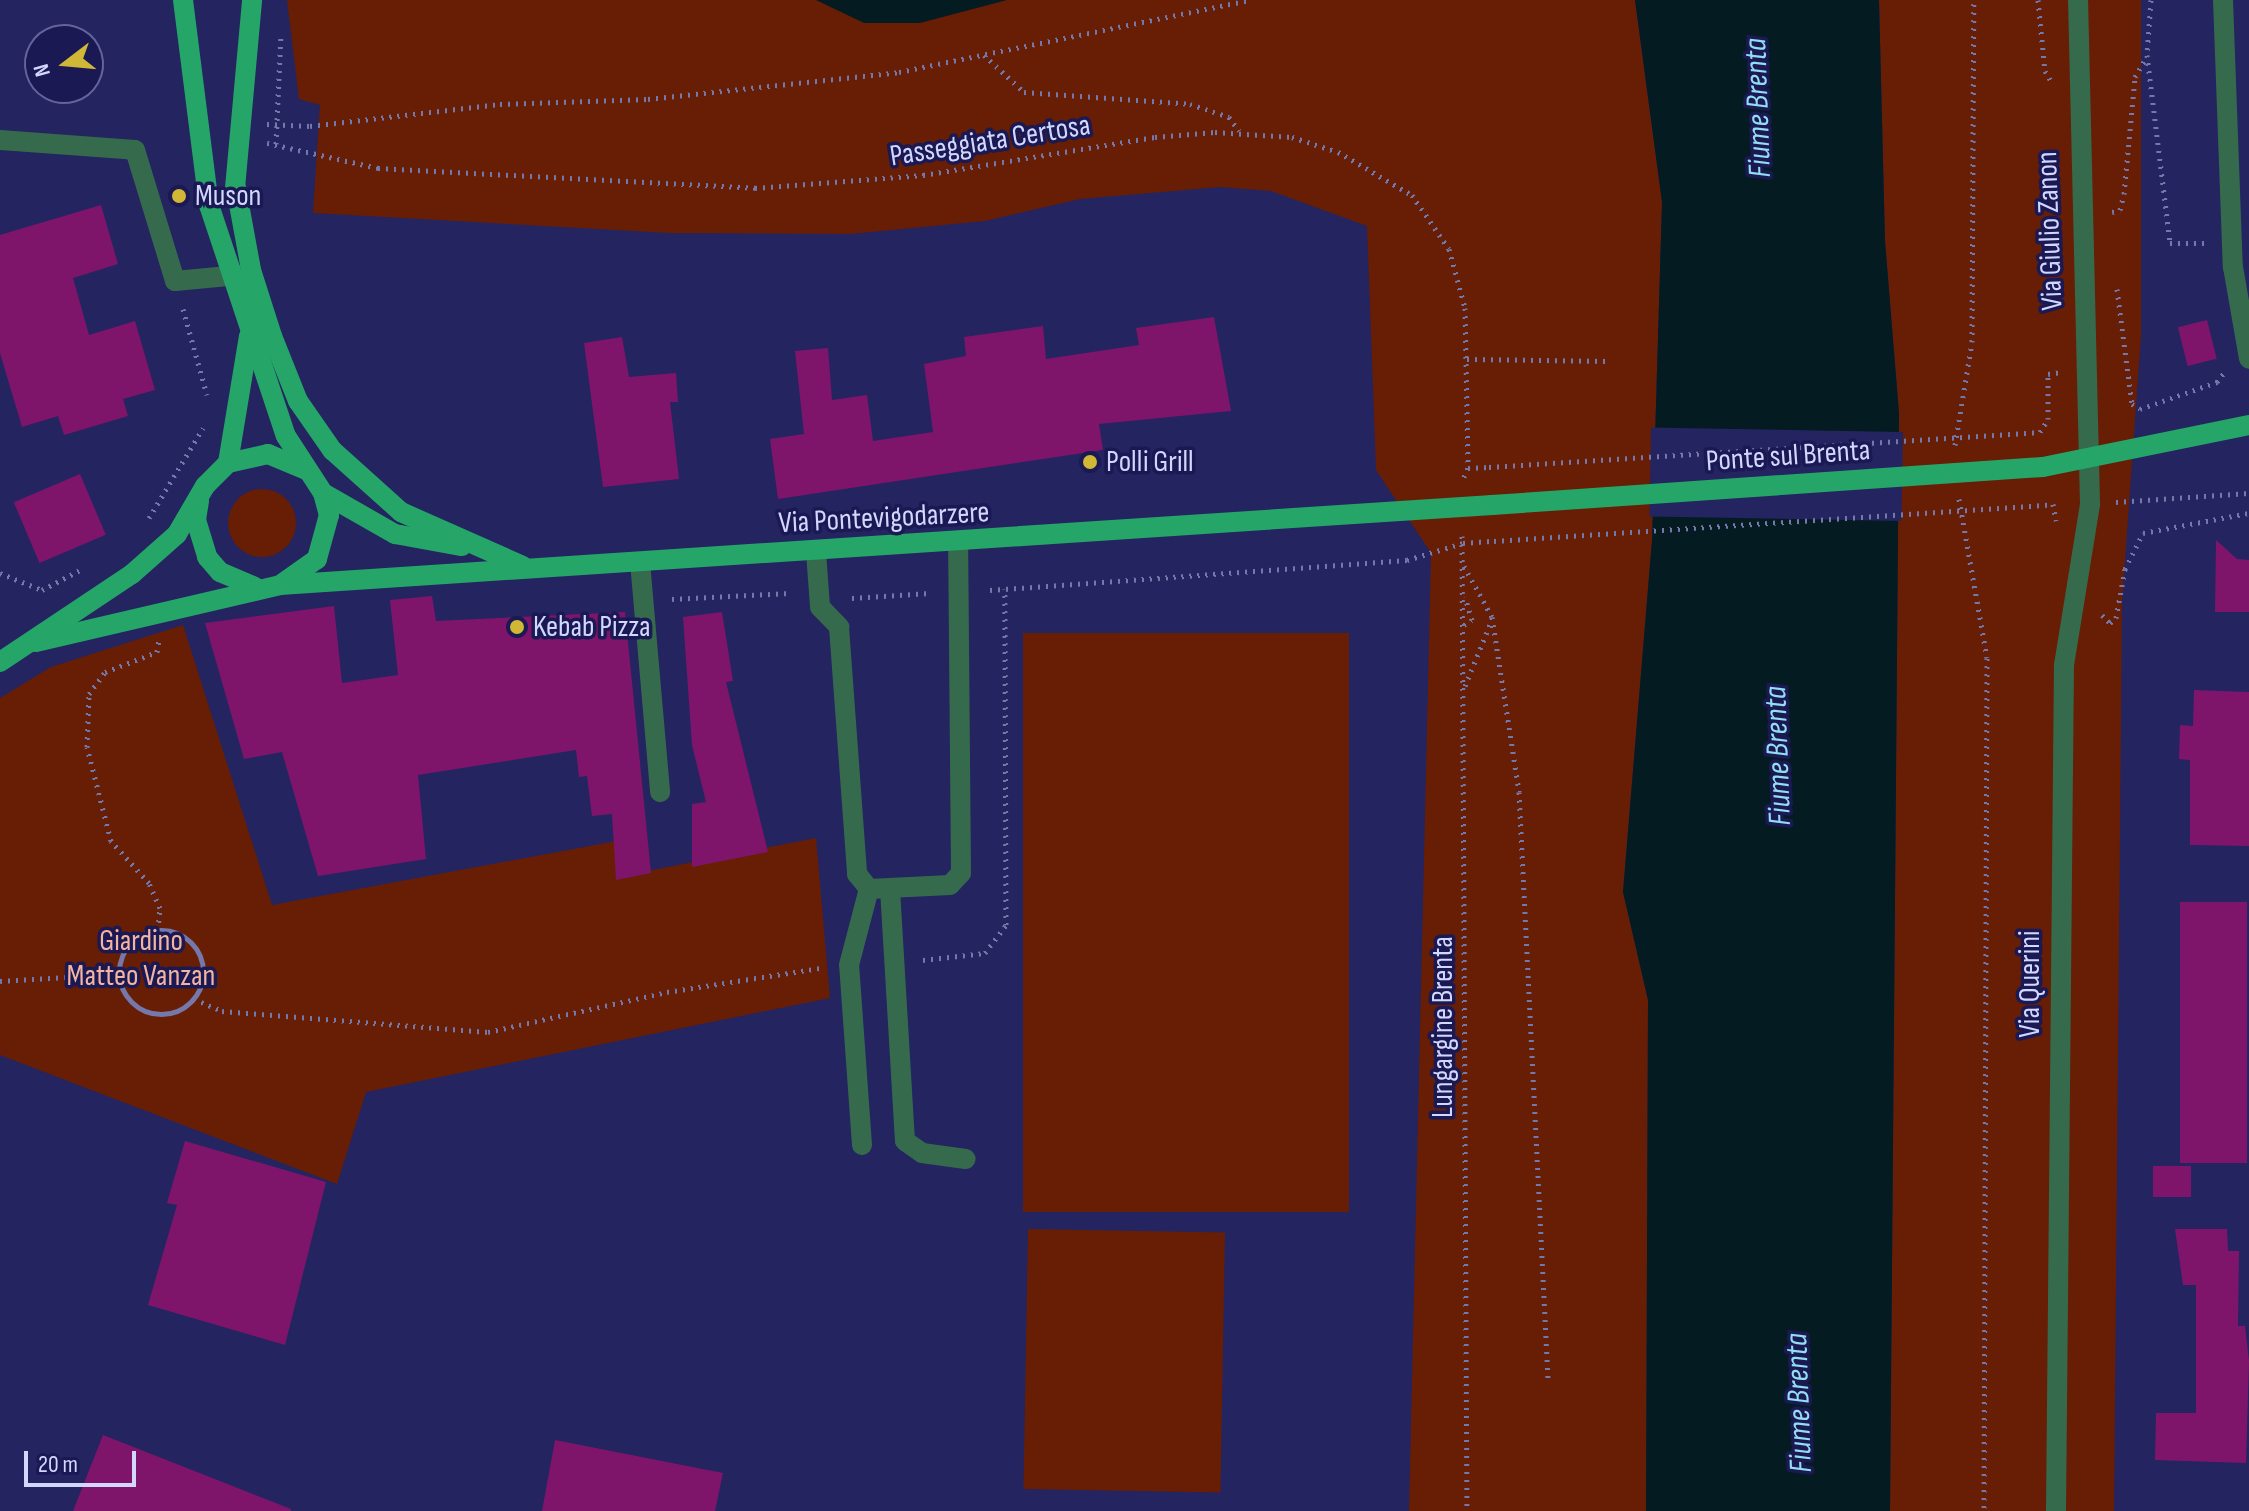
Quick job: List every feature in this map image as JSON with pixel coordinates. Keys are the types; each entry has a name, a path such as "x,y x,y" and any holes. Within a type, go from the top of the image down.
{"main road":[{"name":"Via Pontevigodarzere","path":"230,271 252,0"},
{"name":"Via Pontevigodarzere","path":"184,5 199,156 249,336 286,436 323,493 395,534 469,547"},
{"path":"236,188 252,273 298,401 332,450 401,512 469,547 527,568"},
{"name":"Via Pontevigodarzere","path":"0,662 36,642 132,574 177,534 228,463 249,336"},
{"path":"2088,460 2249,425"},
{"path":"228,463 268,454 306,470"},
{"name":"Ponte sul Brenta","path":"1492,505 2043,467 2088,460"},
{"path":"280,585 317,559 329,515 323,493"},
{"name":"Via Pontevigodarzere","path":"199,501 197,530 207,557 220,572 256,587"},
{"name":"Via Pontevigodarzere","path":"36,642 256,587 473,577 527,568 958,543 1492,505"}],"street":[{"name":"Via Giulio Zanon","path":"2078,0 2088,460"},
{"path":"2223,0 2233,267 2248,351"},
{"path":"0,140 135,150 175,281 230,271 252,273"},
{"path":"2233,267 2249,289"},
{"name":"Via Querini","path":"2056,1511 2064,665 2090,504 2088,460"},
{"path":"869,889 950,885 961,873 958,543"},
{"path":"816,552 820,607 839,627 857,874 869,889"},
{"path":"640,562 660,792"},
{"path":"862,1145 849,965 869,889"},
{"path":"890,889 905,1141 922,1153 966,1159"}],"path":[{"path":"244,121 279,125 533,102 648,99 899,72 1251,0"},
{"path":"1956,463 1954,433 1972,342 1974,0"},
{"path":"2038,0 2045,71 2053,83"},
{"path":"2151,0 2147,55 2170,243 2212,243"},
{"path":"279,15 279,125"},
{"path":"984,55 1024,92 1190,104 1229,117 1240,132"},
{"path":"2107,213 2120,210 2135,77 2147,55"},
{"name":"Passeggiata Certosa","path":"279,125 276,144 378,168 481,178 755,188 908,177 1155,137 1240,132 1292,137 1338,152 1412,195 1449,249 1465,308 1468,468 2040,432 2048,419 2048,374"},
{"path":"175,281 207,388 208,410"},
{"path":"1467,359 1608,361"},
{"path":"2126,359 2132,404 2140,409 2217,382 2225,373"},
{"path":"145,527 163,485 208,421"},
{"path":"1959,492 1987,658 1984,1511"},
{"path":"2121,502 2249,493"},
{"path":"990,590 1407,560 1463,543 2045,505"},
{"path":"2101,598 2110,623 2121,607 2131,548 2143,533 2249,513"},
{"name":"Lungargine Brenta","path":"1463,543 1467,1511"},
{"path":"1463,564 1492,617 1525,850 1548,1379"},
{"path":"0,573 42,590 89,565"},
{"path":"913,960 985,953 1006,925 1005,589"},
{"path":"644,600 799,592"},
{"path":"846,598 939,593"},
{"path":"1464,687 1489,639 1492,617"},
{"path":"158,930 160,908 149,883 111,841 87,747 89,694 105,672 157,652 159,636"},
{"path":"158,930 185,937 201,959 194,999 183,1009 154,1015 129,1001 118,974 134,939 158,930"},
{"path":"194,999 222,1011 488,1032 667,992 827,967"},
{"path":"0,981 118,974"}],"green space":[{"path":"287,0 1635,0 1662,202 1652,540 1623,892 1648,1000 1646,1511 1409,1511 1431,553 1376,470 1367,226 1271,191 1220,187 1080,199 985,221 850,234 670,233 313,213 320,105 299,99"},
{"path":"1879,0 2141,0 2141,336 2122,602 2114,1511 1890,1511 1899,413 1885,241"},
{"path":"262,489 286,499 296,523 286,547 262,557 238,547 228,523 238,499"},
{"name":"Giardino Matteo Vanzan","path":"183,625 272,905 622,840 627,875 816,838 830,998 366,1092 337,1184 0,1055 0,698 51,667"},
{"path":"1023,633 1349,633 1349,1212 1023,1212"},
{"path":"1028,1229 1225,1232 1220,1492 1023,1489"}],"water":[{"path":"816,0 1007,0 920,23 864,23"},
{"name":"Fiume Brenta","path":"1635,0 1879,0 1885,241 1899,413 1890,1511 1646,1511 1648,1000 1623,892 1652,540 1662,202"}],"pier":[{"path":"1651,428 1903,432 1901,521 1649,517"}],"building":[{"path":"101,205 118,264 73,278 89,335 135,321 155,390 123,399 128,416 64,435 58,416 22,427 0,353 0,235"},
{"path":"1214,317 1231,411 1099,424 1103,450 778,499 770,439 804,434 795,351 828,348 832,400 867,395 873,441 933,432 924,364 966,356 964,337 1043,326 1046,359 1139,345 1136,328"},
{"path":"2207,320 2217,359 2188,366 2178,327"},
{"path":"622,337 629,377 676,373 678,402 670,402 679,479 603,487 584,343"},
{"path":"80,474 106,535 40,563 14,502"},
{"path":"2216,540 2237,559 2249,560 2249,612 2215,612"},
{"path":"432,596 436,621 625,612 651,873 616,880 612,814 592,816 587,776 579,777 576,750 418,775 426,859 318,876 282,752 244,759 205,623 334,606 342,683 398,675 390,600"},
{"path":"722,612 733,681 726,682 768,852 692,867 692,804 706,802 692,745 683,617"},
{"path":"2194,690 2249,692 2249,846 2190,845 2190,760 2179,759 2180,725 2193,726"},
{"path":"2180,902 2247,902 2247,1163 2180,1163"},
{"path":"185,1141 326,1182 285,1345 148,1305 177,1205 167,1203"},
{"path":"2153,1166 2191,1166 2191,1197 2153,1197"},
{"path":"2175,1229 2227,1229 2228,1251 2239,1251 2238,1326 2245,1326 2249,1361 2246,1463 2155,1460 2156,1413 2196,1413 2196,1285 2183,1285"},
{"path":"103,1435 291,1509 291,1511 73,1511"},
{"path":"555,1440 723,1473 715,1511 542,1511"}],"place":[{"name":"Muson","path":"179,196"},
{"name":"Polli Grill","path":"1090,462"},
{"name":"Kebab Pizza","path":"517,627"}]}
